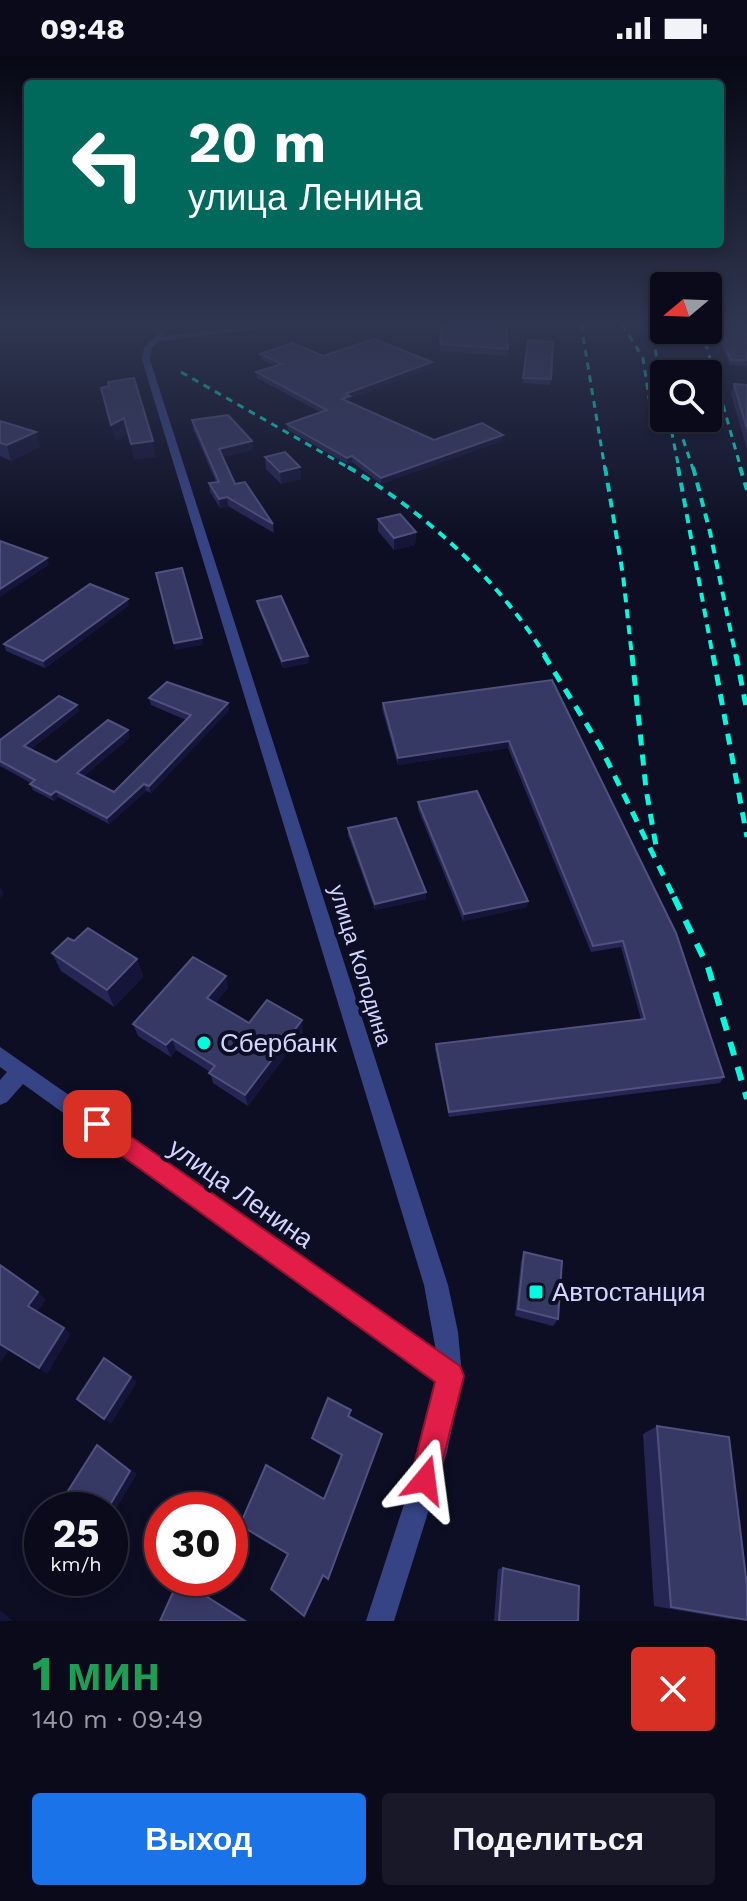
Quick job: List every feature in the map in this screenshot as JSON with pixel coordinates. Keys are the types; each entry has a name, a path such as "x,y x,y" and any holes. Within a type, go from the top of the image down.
{"street":[{"name":"улица Колодина","path":"158,397 436,1285 446,1332 450,1376 434,1452 380,1621"},
{"name":"улица Ленина","path":"0,1056 450,1376"},
{"path":"0,1095 21,1071"}],"building":[{"path":"103,397 140,397 153,441 131,444 124,418 111,425"},
{"path":"303,397 347,397 342,399 434,440 482,423 503,435 381,478 352,456 347,458 287,424 327,410"},
{"path":"738,397 747,397 747,429"},
{"path":"228,415 252,441 219,449 235,484 245,482 273,524 227,497 219,499 209,483 219,482 192,420"},
{"path":"0,421 36,432 7,445 0,443"},
{"path":"285,452 300,467 280,472 265,457"},
{"path":"400,514 416,532 394,538 378,519"},
{"path":"0,541 47,558 0,589"},
{"path":"182,568 202,638 174,643 156,573"},
{"path":"90,584 128,599 43,661 4,644"},
{"path":"281,596 308,656 282,661 257,601"},
{"path":"552,680 676,933 724,1077 449,1112 436,1044 645,1019 623,941 593,946 509,741 398,758 383,703"},
{"path":"167,682 228,703 149,786 144,784 107,818 56,791 51,795 30,784 35,780 0,761 0,740 59,696 77,705 24,746 56,762 108,720 128,730 77,773 114,792 191,715 149,698"},
{"path":"477,791 528,901 464,914 418,802"},
{"path":"396,818 426,892 375,904 348,828"},
{"path":"88,928 137,959 107,990 52,953 68,938 74,941"},
{"path":"193,957 226,976 207,998 249,1023 267,1000 302,1020 245,1095 209,1073 215,1066 172,1039 166,1045 133,1024"},
{"path":"524,1252 562,1261 558,1319 518,1309"},
{"path":"0,1265 38,1292 28,1306 64,1328 39,1368 0,1344"},
{"path":"104,1358 131,1377 104,1419 77,1399"},
{"path":"328,1398 351,1410 348,1416 382,1434 328,1579 323,1575 304,1616 271,1589 288,1554 248,1530 248,1507 266,1465 324,1499 342,1455 312,1438"},
{"path":"657,1426 729,1437 747,1586 747,1620 671,1607"},
{"path":"97,1445 130,1471 118,1492 67,1492"},
{"path":"503,1568 579,1586 578,1621 499,1621"},
{"path":"171,1596 206,1596 245,1621 160,1621"}],"railway":[{"path":"225,397 351,469"},
{"path":"593,397 605,469"},
{"path":"649,397 650,404"},
{"path":"721,397 741,469"},
{"path":"672,432 679,469"},
{"path":"681,432 693,469"},
{"path":"348,467 405,505 458,550 506,601 546,657"},
{"path":"605,467 623,575 632,657"},
{"path":"678,467 713,657"},
{"path":"693,467 736,657"},
{"path":"740,467 747,490"},
{"path":"544,655 600,746 675,899"},
{"path":"632,655 646,789 656,846"},
{"path":"713,655 747,837"},
{"path":"736,655 747,711"},
{"path":"674,897 708,967 747,1099"}],"place":[{"name":"Сбербанк","path":"204,1043"},
{"name":"Автостанция","path":"536,1292"}],"route":[{"path":"97,1124 450,1376 425,1480"}]}
